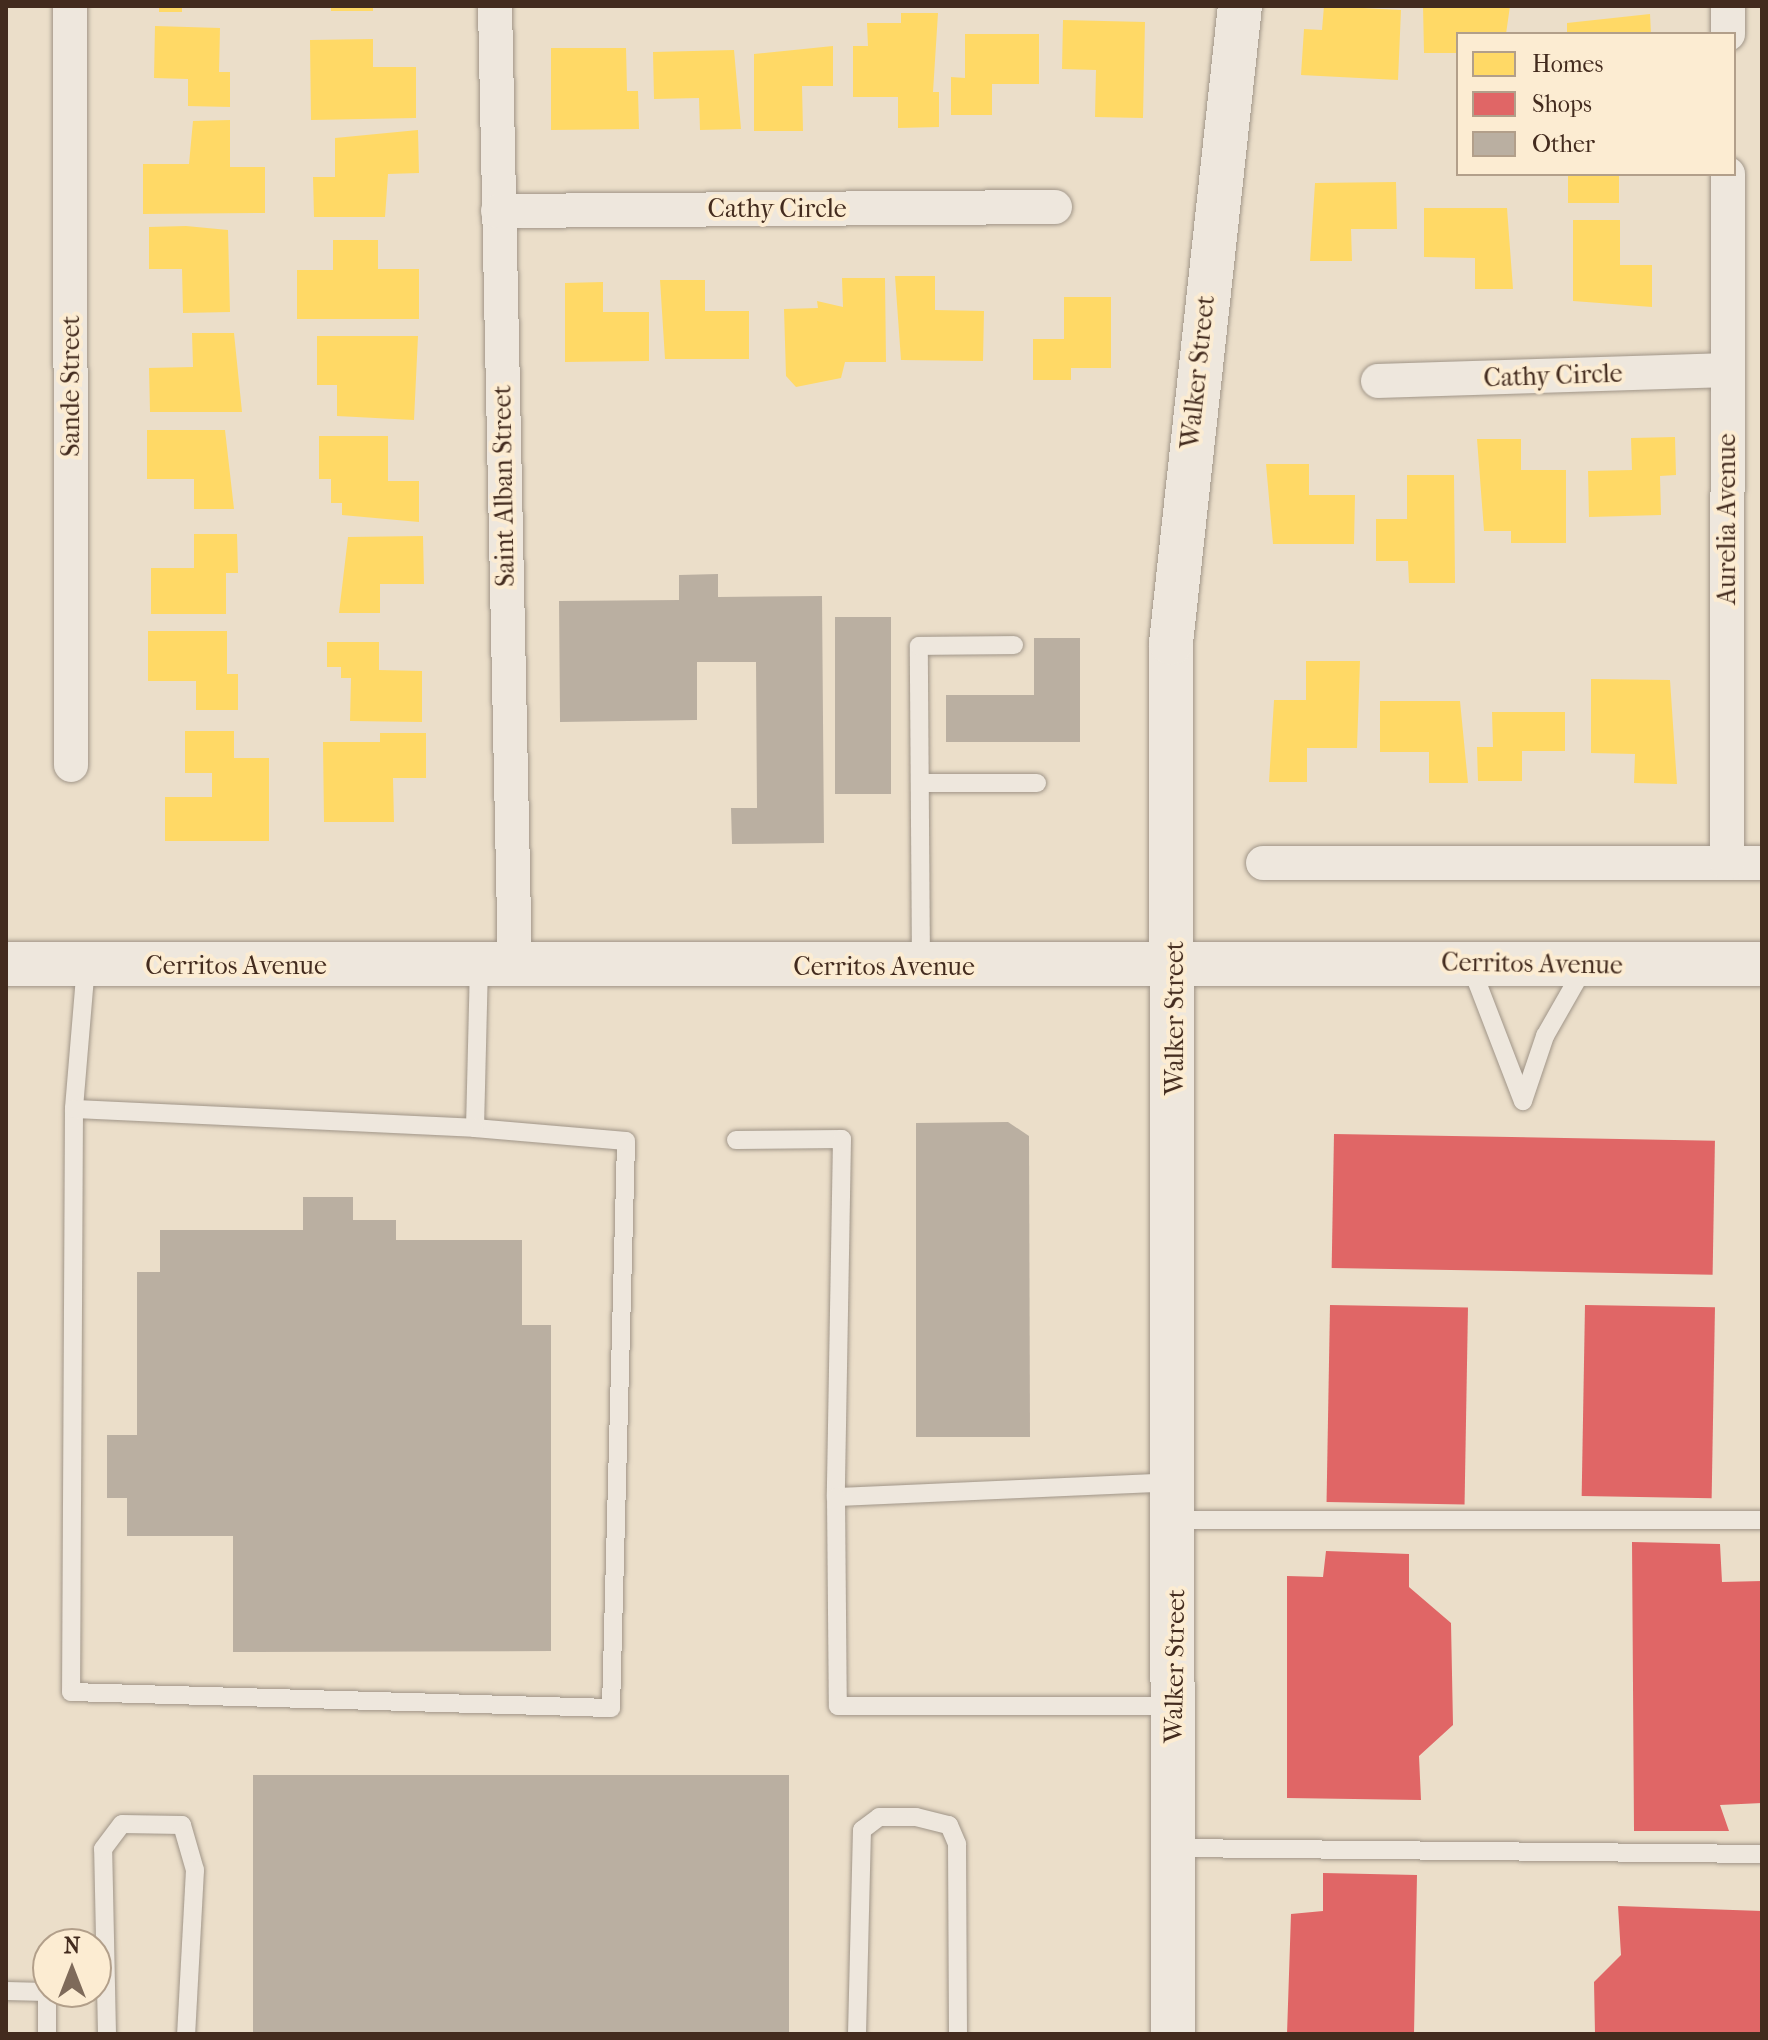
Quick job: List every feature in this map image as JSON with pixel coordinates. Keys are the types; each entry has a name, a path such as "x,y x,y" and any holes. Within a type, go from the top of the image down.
{"main road":[{"name":"Walker Street","path":"1173,2034 1177,1501 1176,968 1171,643 1240,6"},
{"name":"Cerritos Avenue","path":"6,964 1176,968 1469,961 1585,965 1762,964"}],"street":[{"name":"Sande Street","path":"70,6 71,765"},
{"name":"Saint Alban Street","path":"495,6 498,211 497,966"},
{"path":"1728,6 1728,32"},
{"name":"Aurelia Avenue","path":"1727,863 1728,176"},
{"name":"Cathy Circle","path":"498,211 1055,207"},
{"name":"Cathy Circle","path":"1378,381 1728,370"},
{"path":"1263,863 1762,863"}],"lane":[{"path":"921,967 919,646 1014,645"},
{"path":"920,783 1037,783"},
{"path":"1469,961 1523,1101 1545,1036 1585,965"},
{"path":"74,1109 475,1128 626,1141 611,1708 71,1692 74,1109 86,965"},
{"path":"475,1128 497,966"},
{"path":"736,1140 842,1139 836,1497 838,1706 1174,1706"},
{"path":"836,1497 1177,1501 1762,1520"},
{"path":"857,2034 862,1830 879,1817 916,1817 949,1825 957,1844 958,2034"},
{"path":"107,2034 103,1849 122,1824 182,1825 195,1870 186,2034"},
{"path":"1173,1848 1762,1854"},
{"path":"6,1991 47,1992 47,2034"}],"building: Homes":[{"path":"159,6 182,6 182,12 159,12"},
{"path":"331,6 373,6 373,11 331,11"},
{"path":"1324,6 1401,10 1398,80 1301,75 1304,29 1322,30"},
{"path":"1423,6 1510,6 1506,32 1456,32 1456,53 1424,53"},
{"path":"901,13 938,13 933,92 939,92 939,127 898,128 898,97 853,97 853,46 868,46 867,23 901,23"},
{"path":"1650,14 1651,32 1567,32 1567,23"},
{"path":"1063,20 1145,22 1143,118 1095,117 1096,70 1062,69"},
{"path":"155,26 220,28 219,72 230,72 230,107 188,106 188,79 154,78"},
{"path":"965,34 1039,34 1039,84 992,84 992,115 951,115 951,77 965,78"},
{"path":"373,39 373,67 416,67 416,118 311,120 310,40"},
{"path":"833,46 833,86 802,86 803,131 754,131 754,54"},
{"path":"551,48 626,48 627,91 638,91 639,129 551,130"},
{"path":"734,50 741,129 700,130 699,98 654,99 653,52"},
{"path":"230,120 230,167 265,167 265,213 143,214 143,164 189,164 193,121"},
{"path":"418,130 419,173 388,174 385,217 314,217 313,177 335,177 335,138"},
{"path":"1568,176 1619,176 1619,203 1568,203"},
{"path":"1396,182 1397,229 1351,229 1352,261 1310,261 1315,183"},
{"path":"1424,208 1507,208 1513,289 1475,289 1475,258 1424,257"},
{"path":"1573,220 1620,220 1620,265 1652,265 1652,307 1573,301"},
{"path":"186,226 228,230 230,312 183,313 182,269 149,269 149,227"},
{"path":"333,240 378,240 378,269 419,269 419,319 297,319 297,270 333,270"},
{"path":"895,276 935,276 935,310 984,311 983,361 901,360"},
{"path":"842,278 885,278 886,362 845,362 841,378 796,387 786,376 784,309 818,308 817,301 843,307"},
{"path":"660,280 705,280 705,311 749,311 749,359 665,359"},
{"path":"603,282 603,312 649,312 649,361 565,362 565,283"},
{"path":"1064,297 1111,297 1111,368 1071,368 1071,380 1033,380 1033,339 1064,339"},
{"path":"192,333 234,333 242,412 150,412 149,368 193,367"},
{"path":"317,336 418,336 414,420 337,416 337,385 317,385"},
{"path":"147,430 225,430 234,509 194,509 194,479 147,479"},
{"path":"319,436 388,436 388,481 419,481 419,522 342,515 342,503 331,503 331,479 319,479"},
{"path":"1675,437 1676,475 1660,476 1661,515 1589,517 1588,471 1632,470 1631,438"},
{"path":"1477,439 1521,439 1521,470 1566,470 1566,543 1511,543 1511,531 1484,531"},
{"path":"1266,464 1309,464 1309,495 1355,495 1354,544 1273,544"},
{"path":"1407,475 1454,475 1455,583 1409,583 1408,561 1376,561 1376,519 1407,519"},
{"path":"194,534 237,534 238,573 226,573 226,614 151,614 151,568 194,568"},
{"path":"423,536 424,584 380,584 380,613 339,613 348,537"},
{"path":"148,631 227,631 227,674 238,674 238,710 196,710 196,681 148,681"},
{"path":"327,642 379,642 379,670 422,671 422,722 350,721 351,678 341,678 341,667 327,667"},
{"path":"1306,661 1360,661 1357,748 1307,748 1307,782 1269,782 1274,700 1306,700"},
{"path":"1591,679 1670,680 1677,784 1634,783 1635,754 1591,753"},
{"path":"1380,701 1460,701 1468,783 1429,783 1429,752 1380,752"},
{"path":"1492,712 1565,712 1565,751 1522,751 1522,781 1478,781 1477,747 1493,747"},
{"path":"185,731 234,731 234,758 269,758 269,841 165,841 165,797 212,797 212,773 185,773"},
{"path":"380,733 426,733 426,778 393,778 394,822 324,822 323,742 380,742"}],"building: Shops":[{"path":"1334,1134 1715,1141 1713,1275 1332,1268"},
{"path":"1330,1305 1468,1307 1465,1504 1327,1502"},
{"path":"1585,1305 1715,1307 1712,1498 1582,1496"},
{"path":"1632,1542 1720,1544 1722,1582 1762,1581 1762,1803 1720,1805 1729,1831 1634,1831"},
{"path":"1326,1551 1409,1554 1409,1587 1451,1623 1453,1725 1419,1756 1421,1800 1287,1798 1287,1576 1323,1577"},
{"path":"1323,1873 1417,1875 1414,2034 1287,2034 1291,1914 1323,1911"},
{"path":"1618,1906 1762,1911 1762,2034 1595,2034 1594,1982 1621,1955"}],"building: Other":[{"path":"718,574 718,597 822,596 824,843 732,844 731,808 757,808 756,662 697,662 697,720 560,722 559,601 679,600 679,575"},
{"path":"835,617 891,617 891,794 835,794"},
{"path":"1034,638 1080,638 1080,742 946,742 946,695 1034,695"},
{"path":"1008,1122 1029,1136 1030,1437 916,1437 916,1123"},
{"path":"303,1197 353,1197 353,1220 396,1220 396,1240 522,1240 522,1325 551,1325 551,1651 233,1652 233,1536 127,1536 127,1498 107,1498 107,1435 137,1435 137,1272 160,1272 160,1230 303,1230"},
{"path":"253,1775 789,1775 789,2034 253,2034"}]}
